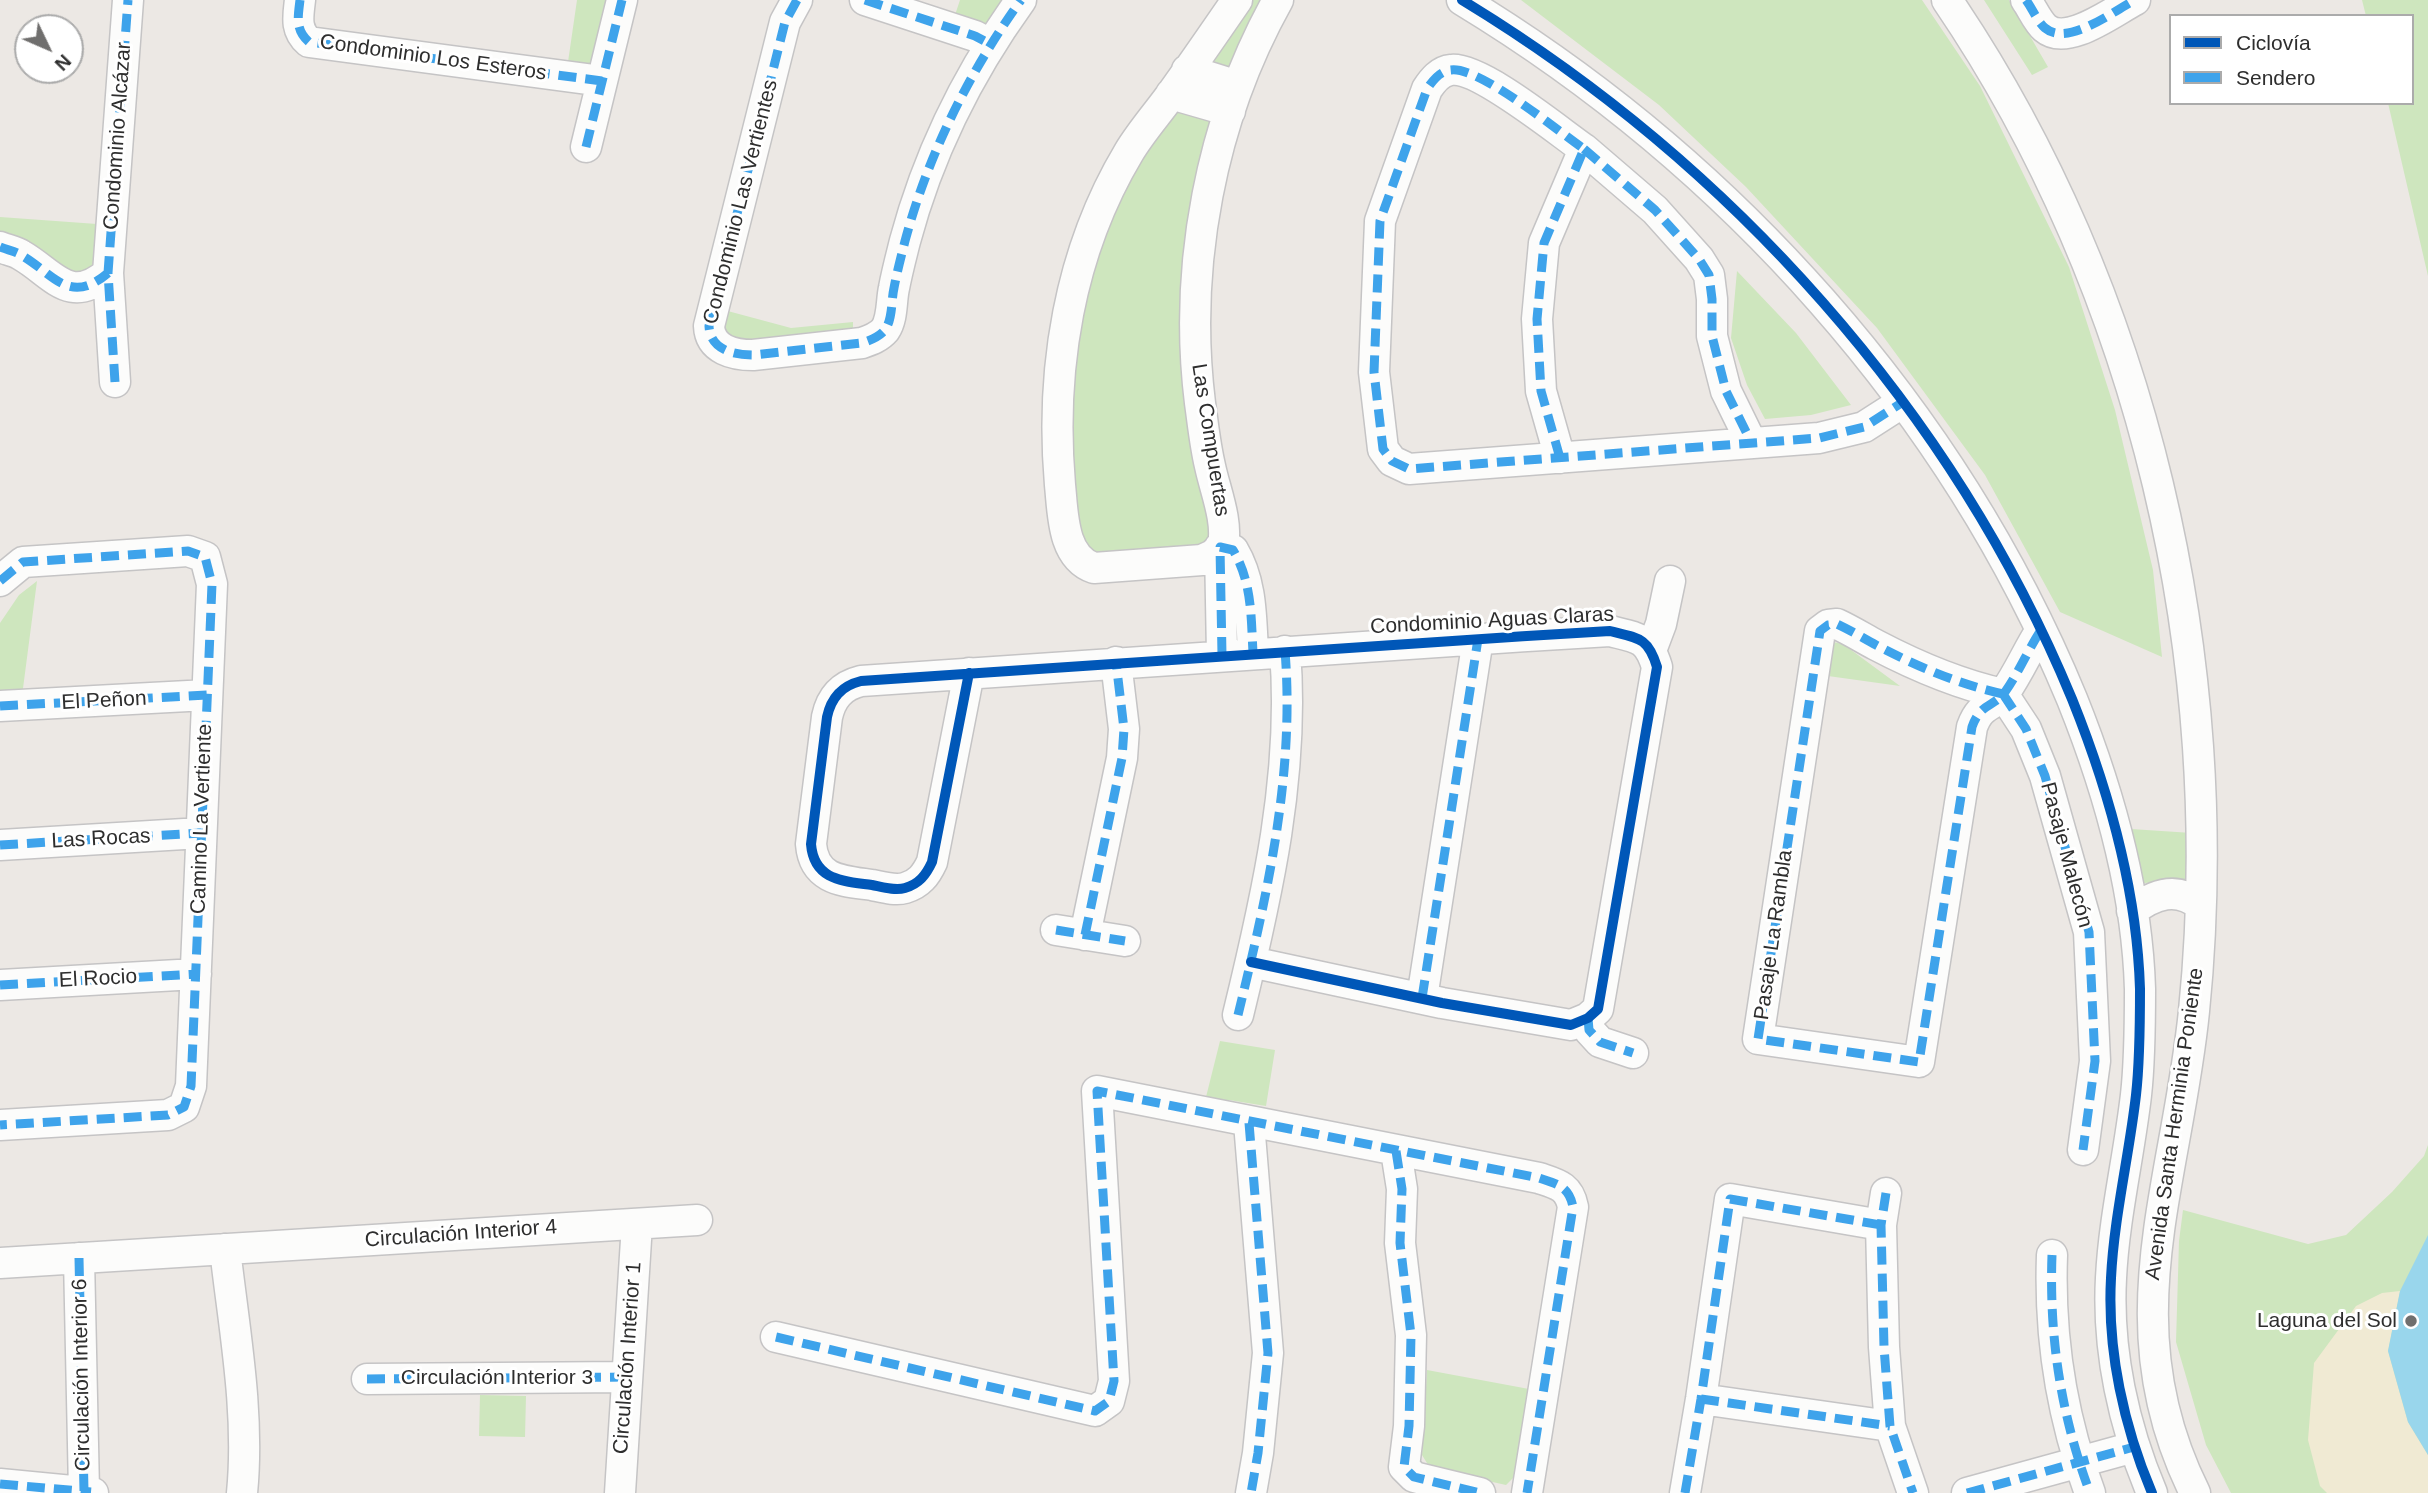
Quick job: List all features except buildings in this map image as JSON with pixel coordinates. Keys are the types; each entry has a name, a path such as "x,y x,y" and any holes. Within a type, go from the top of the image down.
{"street":[{"name":"Condominio Alcázar","path":"115,382 108,273 128,0"},
{"name":"Condominio Los Esteros","path":"300,0 298,27 302,36 309,41 602,81"},
{"path":"586,147 622,0"},
{"name":"Condominio Las Vertientes","path":"797,0 785,22 709,326 712,338 719,347 737,354 753,355 862,343 883,332 890,317 896,278 916,205 952,115 990,44 1021,0"},
{"path":"865,0 975,36 990,44"},
{"name":"Las Compuertas","path":"1237,0 1134,144 1115,178 1091,232 1074,286 1062,342 1057,450 1062,504 1072,550 1080,562 1094,568 1202,560 1220,547 1224,531 1201,413 1196,357 1199,252 1222,132 1255,45 1279,0"},
{"path":"1462,0 1581,79 1659,142 1704,182 1801,278 1903,402 1962,488 2000,551 2066,684 2111,813 2132,911 2139,976 2138,1071 2110,1282 2118,1376 2134,1447 2152,1493"},
{"name":"Avenida Santa Herminia Poniente","path":"1947,0 2015,111 2072,227 2111,326 2143,428 2171,550 2190,668 2200,788 2200,905 2194,1012 2164,1194 2152,1290 2154,1358 2160,1391 2178,1456 2195,1493"},
{"path":"2026,0 2043,27 2057,35 2072,34 2135,0"},
{"path":"1751,442 1726,391 1712,335 1709,275 1699,259 1655,210 1584,149 1486,80 1467,72 1449,70 1435,78 1427,89 1380,221 1374,372 1383,449 1392,461 1409,468 1819,438 1864,427 1903,402"},
{"path":"1179,82 1234,98"},
{"path":"1560,458 1541,391 1537,319 1544,243 1584,149"},
{"path":"0,247 20,254 66,286 94,284 108,273"},
{"path":"1222,654 1220,547 1233,550 1246,577 1253,653"},
{"name":"Camino La Vertiente","path":"0,581 23,562 188,551 205,558 212,584 191,1086 184,1107 168,1115 0,1125"},
{"path":"1251,962 1432,1001 1571,1025 1588,1018 1598,1009 1657,667 1651,648 1664,613 1670,581"},
{"name":"Pasaje La Rambla","path":"1828,625 1842,626 1907,661 1940,675 1974,688 2003,694 1977,714 1972,727 1919,1062 1758,1039 1818,636 1828,625"},
{"path":"2003,694 2041,630"},
{"name":"Condominio Aguas Claras","path":"969,673 928,872 914,884 900,889 842,880 825,874 814,860 811,844 827,717 833,699 846,686 861,681 1222,654 1609,631 1635,637 1651,648"},
{"path":"1432,1001 1479,639"},
{"path":"1238,1015 1251,962 1285,772 1288,694 1285,651"},
{"path":"1116,662 1124,742 1071,932 1125,941"},
{"name":"Pasaje Malecón","path":"2003,694 2026,729 2045,776 2089,932 2095,1061 2083,1150"},
{"name":"El Peñon","path":"0,706 207,695"},
{"name":"Las Rocas","path":"0,845 201,833"},
{"path":"2132,911 2150,898 2169,893 2187,897 2200,905"},
{"name":"El Rocio","path":"0,985 196,974"},
{"path":"1588,1018 1589,1030 1600,1042 1633,1053"},
{"path":"776,1337 1095,1411 1109,1401 1114,1381 1097,1091 1539,1178 1559,1185 1570,1195 1573,1207 1527,1493"},
{"path":"1249,1122 1268,1353 1251,1493"},
{"path":"1396,1151 1402,1189 1400,1243 1411,1335 1409,1426 1404,1467 1414,1477 1480,1493"},
{"path":"1886,1193 1881,1225 1884,1347 1890,1426 1913,1493"},
{"path":"1685,1493 1730,1199 1881,1225"},
{"name":"Circulación Interior 4","path":"0,1263 697,1220"},
{"name":"Circulación Interior 1","path":"620,1493 637,1224"},
{"path":"225,1249 242,1398 245,1463 242,1493"},
{"path":"2052,1255 2052,1329 2056,1365 2068,1430 2090,1493"},
{"name":"Circulación Interior 6","path":"79,1258 89,1492"},
{"name":"Circulación Interior 3","path":"367,1378 627,1377"},
{"path":"1701,1399 1890,1426"},
{"path":"1967,1493 2134,1447"},
{"path":"0,1484 89,1492"}],"green space":[{"path":"577,0 616,0 592,65 568,62"},
{"path":"960,0 1014,0 989,27 953,21"},
{"path":"1251,0 1265,0 1231,69 1214,65 1212,62"},
{"path":"1521,0 1922,0 1980,86 2069,267 2115,410 2153,570 2162,657 2060,612 1985,475 1877,328 1746,187 1659,105"},
{"path":"1984,0 2009,0 2048,67 2032,75"},
{"path":"2362,0 2428,0 2428,276 2388,105 2414,105 2414,14 2366,14"},
{"path":"1173,109 1212,121 1192,224 1214,532 1210,545 1097,558 1081,545 1067,418 1083,295 1107,226 1139,161"},
{"path":"0,217 97,224 92,270 76,279 0,234"},
{"path":"1737,271 1796,333 1851,405 1811,415 1765,419 1747,385 1731,338"},
{"path":"724,310 791,328 853,322 853,334 739,345 721,328"},
{"path":"37,581 22,696 0,696 0,623 19,595"},
{"path":"1833,642 1843,644 1900,686 1828,676"},
{"path":"2131,829 2192,833 2191,880 2144,883"},
{"path":"1220,1041 1275,1050 1266,1106 1229,1100 1221,1121 1201,1117"},
{"name":"Laguna del Sol","path":"2428,1145 2428,1493 2231,1493 2206,1445 2176,1342 2179,1241 2183,1210 2308,1244 2346,1235 2392,1192 2424,1156"},
{"path":"1427,1370 1529,1389 1518,1473 1506,1485 1430,1468 1422,1455"},
{"path":"480,1395 526,1396 525,1437 479,1436"}],"sand":[{"path":"2400,1291 2388,1351 2408,1422 2428,1455 2428,1493 2327,1493 2320,1486 2308,1440 2314,1363 2356,1306 2382,1293"}],"water":[{"name":"Laguna del Sol","path":"2428,1235 2428,1455 2408,1422 2388,1351 2400,1291"}],"marked path":[{"path":"115,382 108,273 128,0"},
{"path":"300,0 299,28 309,42 602,81"},
{"path":"586,147 622,0"},
{"path":"797,0 785,22 709,326 710,334 718,346 738,354 753,355 862,343 885,330 891,315 894,288 914,209 938,146 984,56 1021,0"},
{"path":"865,0 975,36 990,44"},
{"path":"2026,0 2045,28 2054,33 2077,31 2090,26 2135,0"},
{"path":"1560,458 1541,391 1537,319 1544,243 1584,149 1499,88 1464,72 1443,72 1427,89 1380,221 1374,372 1383,449 1392,461 1409,469 1819,438 1864,427 1903,402"},
{"path":"1584,149 1655,210 1699,259 1709,275 1712,336 1726,391 1751,442"},
{"path":"0,247 19,254 62,284 72,287 83,287 108,273"},
{"path":"1222,655 1220,547 1233,550 1244,574 1253,653"},
{"path":"0,581 23,562 188,551 205,557 212,584 191,1086 184,1107 168,1115 0,1125"},
{"path":"2003,694 1954,680 1922,667 1837,624 1828,625 1820,631 1758,1039 1919,1062 1972,727 1979,713 2001,697 2005,692 2041,630"},
{"path":"1422,998 1478,639"},
{"path":"1238,1015 1268,880 1282,789 1286,743 1285,651"},
{"path":"1085,935 1122,758 1124,729 1116,662"},
{"path":"2003,694 2026,729 2045,776 2089,932 2095,1061 2083,1150"},
{"path":"0,706 207,695"},
{"path":"0,845 201,833"},
{"path":"1056,930 1125,941"},
{"path":"0,985 196,974"},
{"path":"1588,1018 1589,1030 1600,1042 1633,1053"},
{"path":"776,1337 1095,1411 1109,1401 1114,1381 1097,1091 1539,1178 1565,1190 1573,1207 1527,1493"},
{"path":"1249,1123 1268,1353 1258,1453 1251,1493"},
{"path":"1396,1151 1402,1189 1400,1243 1411,1335 1409,1426 1404,1467 1414,1477 1480,1493"},
{"path":"1886,1193 1881,1225 1884,1347 1890,1426 1913,1493"},
{"path":"1685,1493 1730,1199 1881,1225"},
{"path":"2052,1255 2053,1316 2059,1376 2071,1435 2090,1493"},
{"path":"79,1258 84,1491"},
{"path":"367,1379 627,1377"},
{"path":"1701,1399 1890,1426"},
{"path":"1967,1493 2134,1447"},
{"path":"0,1484 91,1492"}],"cycle path":[{"path":"1462,0 1560,65 1653,137 1741,216 1822,302 1897,393 1964,490 2022,592 2072,699 2098,769 2119,841 2138,952 2140,1042 2137,1082 2115,1232 2110,1305 2115,1361 2126,1415 2152,1493"},
{"path":"969,673 932,862 925,875 914,884 897,889 841,880 824,872 813,856 811,844 827,717 838,694 861,681 954,674 1235,655 1610,631 1646,644 1657,667 1598,1009 1588,1018 1571,1025 1442,1003 1251,962"}],"place":[{"name":"Laguna del Sol","path":"2411,1321"}]}
